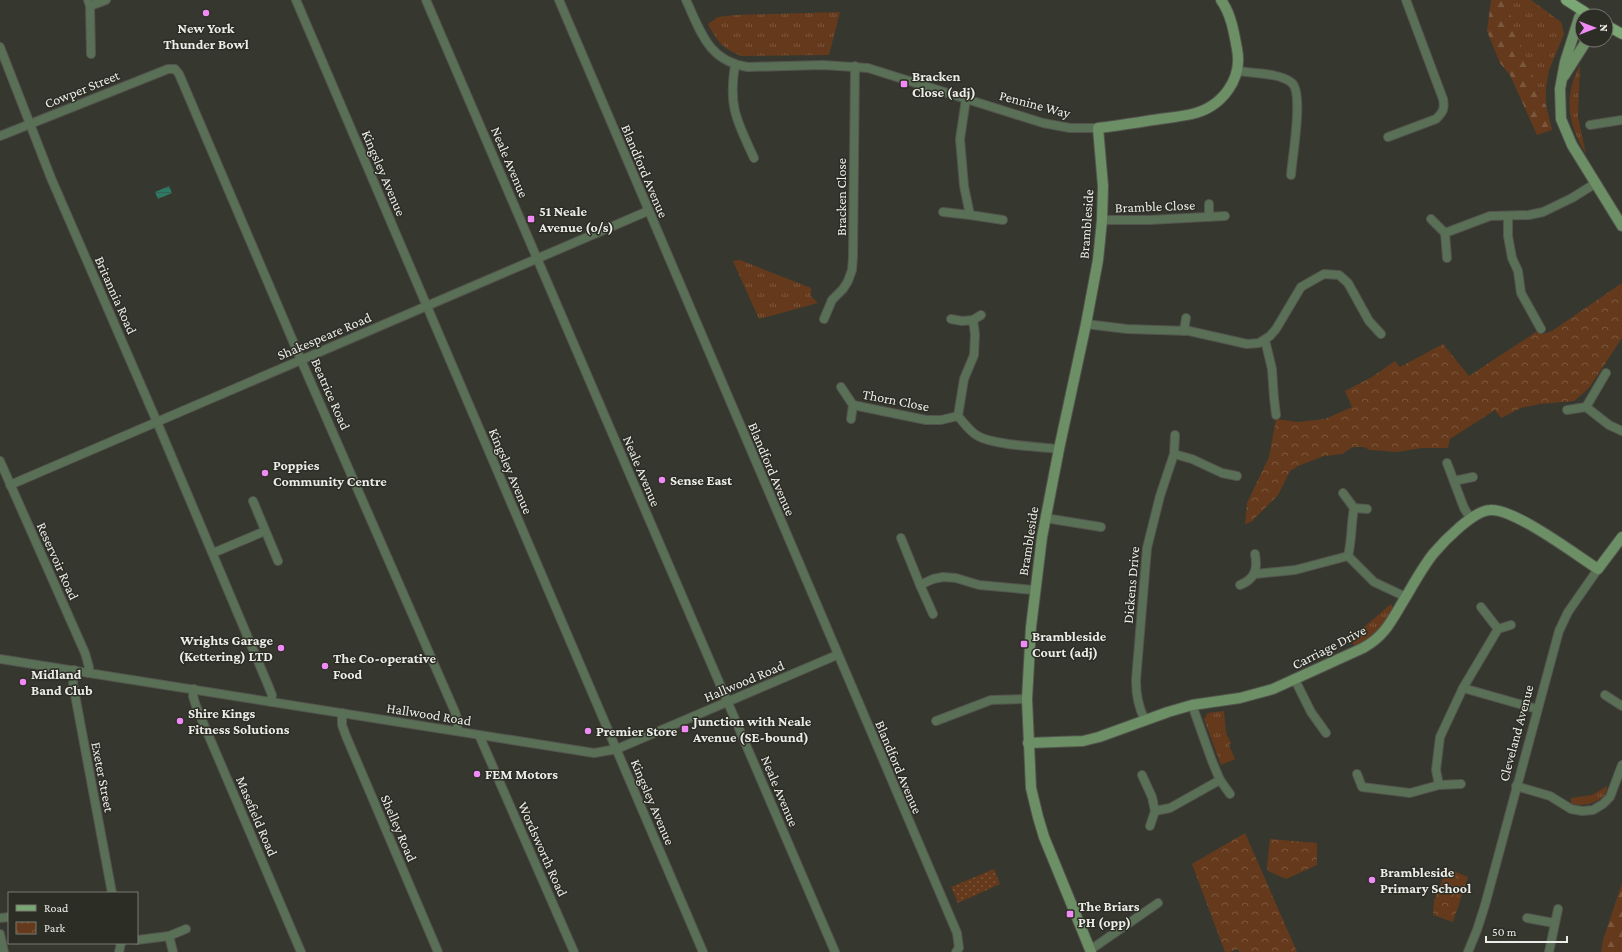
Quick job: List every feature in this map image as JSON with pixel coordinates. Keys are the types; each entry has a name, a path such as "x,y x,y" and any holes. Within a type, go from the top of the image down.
{"main road":[{"path":"1566,0 1578,8"}],"street":[{"path":"91,54 89,3 106,0"},
{"name":"Kingsley Avenue","path":"296,0 703,952"},
{"name":"Neale Avenue","path":"426,0 835,952"},
{"name":"Blandford Avenue","path":"558,0 957,933 957,950"},
{"path":"686,0 711,49 722,59 735,65 733,80 733,104 735,114 754,158"},
{"name":"Pennine Way","path":"735,65 748,67 823,65 868,68 897,76 1043,124 1070,128 1098,128 1193,114 1212,106 1227,93 1233,84 1237,71 1239,55 1227,8 1221,0"},
{"path":"1388,137 1436,119 1442,114 1444,107 1443,100 1406,0"},
{"path":"1574,34 1565,62 1560,89 1561,119 1572,145 1622,226"},
{"name":"Britannia Road","path":"0,47 51,178 213,552 272,695 271,702"},
{"path":"1562,79 1582,48"},
{"name":"Bracken Close","path":"824,319 832,300 848,281 852,270 854,257 855,66"},
{"name":"Cowper Street","path":"0,136 168,69 175,69"},
{"name":"Beatrice Road","path":"175,69 179,74 301,360 455,712 458,722 457,732"},
{"path":"1237,71 1284,78 1293,84 1296,93 1297,107 1291,175"},
{"path":"966,99 960,139 964,186 970,215"},
{"path":"1590,125 1622,120"},
{"name":"Brambleside","path":"1091,951 1044,837 1038,817 1031,788 1027,699 1034,590 1045,518 1098,260 1102,220 1103,186 1098,128"},
{"path":"1444,233 1490,216 1529,215 1553,208 1596,183"},
{"name":"Bramble Close","path":"1209,204 1209,217"},
{"name":"Shakespeare Road","path":"10,485 648,211"},
{"path":"943,212 1004,220"},
{"name":"Bramble Close","path":"1102,220 1142,221 1225,216"},
{"path":"1508,216 1508,236 1512,258 1518,270 1521,293 1541,329"},
{"path":"1431,219 1444,233 1446,258"},
{"path":"1086,324 1127,329 1184,331 1247,344 1259,343 1265,340 1276,329 1301,287 1324,274 1339,275 1348,283 1369,321 1381,334"},
{"path":"951,318 962,321 973,320 981,315"},
{"path":"1184,331 1186,318"},
{"path":"973,320 975,334 974,356 964,379 958,416 978,437 989,440 1059,449"},
{"path":"1265,340 1272,369 1276,415"},
{"path":"1586,407 1606,373"},
{"name":"Thorn Close","path":"841,387 853,405 851,419"},
{"name":"Thorn Close","path":"853,405 926,420 942,420 958,416"},
{"path":"1567,410 1586,407 1609,426 1622,431"},
{"name":"Dickens Drive","path":"1144,720 1140,712 1136,696 1136,680 1147,548 1160,496 1174,454 1175,435"},
{"path":"1174,454 1192,459 1222,474 1237,476"},
{"name":"Reservoir Road","path":"0,461 85,653 89,667 88,672"},
{"path":"1447,463 1464,508 1471,519"},
{"path":"1454,481 1473,477"},
{"path":"1343,493 1354,508 1351,528 1351,545 1348,556"},
{"path":"253,501 278,560"},
{"path":"1354,508 1367,509"},
{"name":"Carriage Drive","path":"1028,743 1082,741 1099,737 1144,720 1192,705 1245,697 1273,690 1374,642 1393,620 1433,554 1471,519 1482,512 1498,510 1515,516 1598,569"},
{"path":"1045,518 1101,527"},
{"path":"213,552 265,531"},
{"name":"Cleveland Avenue","path":"1468,952 1485,904 1559,630 1568,612 1622,537"},
{"path":"901,538 933,614"},
{"path":"1240,585 1251,579 1255,574 1255,554"},
{"path":"1255,574 1294,570 1348,556"},
{"path":"1348,556 1374,582 1406,597"},
{"path":"920,585 933,579 943,577 956,578 979,585 1034,590"},
{"path":"1482,607 1498,629"},
{"path":"1439,785 1436,770 1440,737 1463,688 1498,629 1510,625"},
{"name":"Hallwood Road","path":"0,659 594,753 617,749 837,655"},
{"name":"Exeter Street","path":"74,670 74,690 112,890"},
{"path":"1295,680 1311,712 1326,733"},
{"path":"1463,688 1537,709"},
{"name":"Masefield Road","path":"194,690 193,696 196,706 301,952"},
{"path":"1605,695 1622,706"},
{"path":"936,721 991,700 1027,699"},
{"path":"1192,705 1220,780 1230,794"},
{"name":"Shelley Road","path":"342,713 341,723 346,736 438,952"},
{"name":"Wordsworth Road","path":"479,735 574,952"},
{"path":"1516,786 1550,796 1571,809 1582,811 1594,810 1610,797 1622,765"},
{"path":"1357,774 1362,787 1410,794 1439,785 1461,784"},
{"path":"1142,775 1152,797 1155,811 1150,826"},
{"path":"1155,811 1170,808 1220,780"},
{"path":"1091,951 1158,903"},
{"path":"1549,952 1558,909"},
{"path":"1527,918 1554,923"},
{"path":"138,940 169,936 186,929"},
{"path":"0,934 4,952"},
{"path":"169,936 173,952"}],"green space":[{"path":"1491,0 1504,0 1506,3 1527,63 1536,83 1538,97 1546,105 1552,130 1537,135 1510,75 1500,63 1487,31"},
{"path":"1504,0 1531,0 1561,22 1564,34 1549,70 1546,87 1546,105 1538,97 1536,83 1527,63"},
{"path":"840,12 829,55 741,56 724,47 708,24 718,17 735,15"},
{"path":"1580,65 1578,117 1586,154 1575,132 1570,110 1571,88"},
{"path":"740,260 811,288 811,296 818,303 759,319 733,261"},
{"path":"1622,283 1622,338 1589,388 1574,401 1540,404 1521,408 1501,418 1495,410 1450,439 1448,448 1422,448 1397,452 1370,450 1364,447 1353,447 1342,454 1324,456 1298,466 1290,471 1278,495 1251,522 1245,524 1247,503 1269,457 1276,419 1298,422 1325,419 1352,407 1345,391 1372,377 1395,361 1400,367 1443,344 1469,376 1536,332 1543,334 1552,331"},
{"path":"1391,604 1393,608 1384,625 1366,642 1355,646 1350,639"},
{"path":"1224,711 1226,733 1231,743 1229,745 1235,759 1221,765 1204,719 1208,713"},
{"path":"1607,786 1604,796 1599,800 1582,805 1571,804 1571,798 1592,795"},
{"path":"1245,833 1297,952 1239,952 1238,949 1225,952 1192,864"},
{"path":"1270,839 1317,843 1317,865 1286,879 1268,871 1267,867"},
{"path":"1447,868 1468,877 1453,922 1433,915 1434,901"},
{"path":"994,869 1000,884 958,903 951,887"},
{"path":"1622,883 1622,952 1601,952 1603,940"}],"shaded area":[{"path":"169,186 172,193 158,199 155,192"}],"place":[{"name":"New York Thunder Bowl","path":"206,13"},
{"name":"Bracken Close (adj)","path":"904,84"},
{"name":"51 Neale Avenue (o/s)","path":"531,219"},
{"name":"Poppies Community Centre","path":"265,473"},
{"name":"Sense East","path":"662,480"},
{"name":"Brambleside Court (adj)","path":"1024,644"},
{"name":"Wrights Garage (Kettering) LTD","path":"281,648"},
{"name":"The Co-operative Food","path":"325,666"},
{"name":"Midland Band Club","path":"23,682"},
{"name":"Shire Kings Fitness Solutions","path":"180,721"},
{"name":"Junction with Neale Avenue (SE-bound)","path":"685,729"},
{"name":"Premier Store","path":"588,731"},
{"name":"FEM Motors","path":"477,774"},
{"name":"Brambleside Primary School","path":"1372,880"},
{"name":"The Briars PH (opp)","path":"1070,914"}]}
